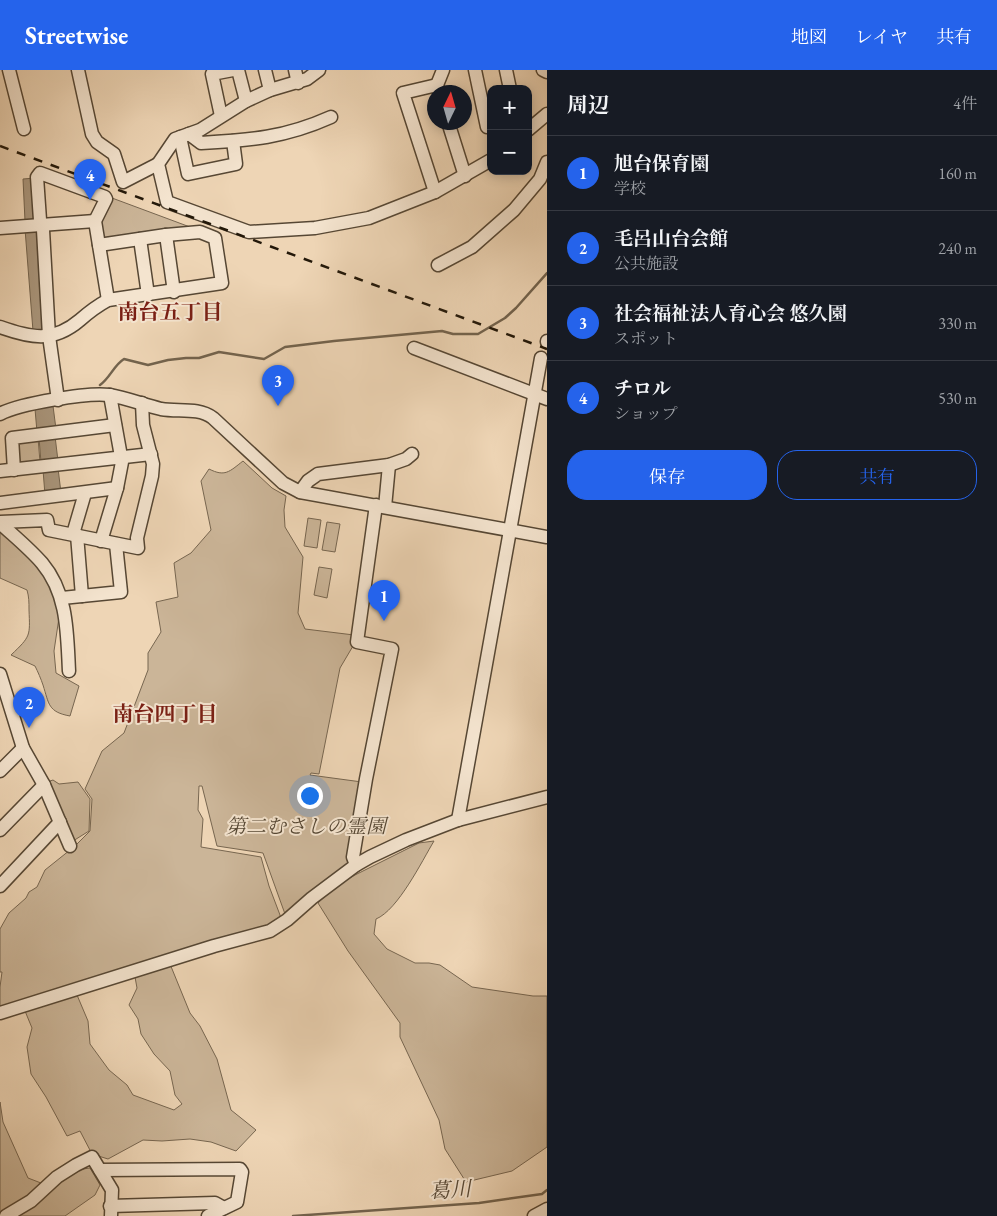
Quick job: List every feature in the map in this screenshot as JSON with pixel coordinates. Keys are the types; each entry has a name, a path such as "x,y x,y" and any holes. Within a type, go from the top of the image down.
{"street":[{"path":"9,70 24,130"},
{"path":"78,70 92,134 97,142 114,154 123,182 158,164 175,139 200,130 246,100 296,76 307,79 319,70"},
{"path":"221,116 212,74 233,70"},
{"path":"238,70 246,100"},
{"path":"265,70 270,90"},
{"path":"439,85 442,70"},
{"path":"475,70 487,127"},
{"path":"506,70 509,85"},
{"path":"543,70 547,72"},
{"path":"427,90 404,93 435,192"},
{"path":"532,127 547,114"},
{"path":"185,135 202,144 275,137 300,130 331,117"},
{"path":"451,130 465,176"},
{"path":"185,135 188,174 236,164 233,141"},
{"path":"158,164 167,202 249,232 265,232 316,228 369,218 435,192 487,162"},
{"path":"438,265 472,247 514,210 540,180 547,162"},
{"path":"58,400 49,336 38,174 42,173 105,197 106,199 94,222 108,300"},
{"path":"0,228 94,222"},
{"path":"0,327 24,335 49,336 62,332 95,307 108,300 174,292 222,283 215,238 200,232 99,245"},
{"path":"166,235 174,292"},
{"path":"140,239 148,294"},
{"path":"414,348 547,399"},
{"path":"458,820 541,358"},
{"path":"0,412 16,407 101,394 160,409 206,413 283,483 300,492 547,536"},
{"path":"101,541 117,488 122,462 110,395"},
{"path":"0,523 47,520 49,530 138,548 139,526 152,476 151,454 143,425 142,403"},
{"path":"14,470 12,438 115,425"},
{"path":"0,471 151,454"},
{"path":"300,492 308,481 318,474 389,465 406,459 412,454"},
{"path":"356,865 353,857 366,779 392,649 357,642 389,465"},
{"path":"0,503 117,488"},
{"path":"82,596 75,535 85,493"},
{"path":"0,523 42,563 62,598 66,627 68,671"},
{"path":"62,598 121,592 116,544"},
{"path":"0,674 4,706 23,748 44,785 70,846"},
{"path":"0,771 23,748"},
{"path":"0,830 44,785"},
{"path":"0,1013 214,946 270,932 356,865 406,840 458,820 547,797"},
{"path":"0,886 60,822"},
{"path":"6,1216 31,1201 57,1177 92,1157 112,1190 110,1213 216,1203 224,1208"},
{"path":"100,1170 240,1169 242,1172 236,1202 208,1216"},
{"path":"534,1216 547,1209"}],"green space":[{"path":"112,198 190,227 101,240 98,220"},
{"path":"38,438 40,462 17,466 14,441"},
{"name":"第二むさしの霊園","path":"243,461 272,488 286,496 284,510 285,527 303,557 298,613 305,629 354,635 353,646 340,668 319,774 311,773 310,775 362,782 350,864 285,914 263,853 217,846 202,786 199,786 198,810 203,819 201,847 261,857 280,915 280,920 255,938 170,964 190,1013 200,1026 217,1059 231,1110 256,1130 236,1151 211,1142 190,1139 143,1140 108,1159 92,1154 80,1131 67,1136 31,1074 27,1047 32,1028 25,1011 0,1010 2,972 0,972 0,929 9,913 26,898 29,892 37,887 45,870 75,846 90,831 92,799 85,789 102,751 124,733 148,670 148,653 161,632 156,602 178,597 174,563 191,553 211,530 201,481 209,469 223,473","holes":["135,977 137,988 129,1005 138,1019 141,1034 154,1054 170,1071 175,1095 182,1104 174,1110 133,1095 127,1085 109,1070 90,1044 88,1021 77,995"]},
{"path":"308,518 321,520 317,548 304,546"},
{"path":"327,522 340,524 335,552 322,550"},
{"path":"0,532 12,538 44,571 60,611 54,651 56,673 79,686 70,716 57,712 50,706 35,666 11,655 28,635 29,600 27,590 0,578"},
{"path":"319,567 332,569 327,598 314,595"},
{"path":"53,780 59,784 78,782 90,799 89,831 73,841 47,782"},
{"path":"434,841 401,896 393,906 376,919 374,934 387,949 415,963 440,965 472,987 533,996 547,996 547,1147 512,1171 466,1182 445,1149 439,1120 400,1037 400,1023 348,951 318,903 336,886 355,875 419,843"},
{"path":"0,1102 3,1122 28,1178 41,1183 62,1182 76,1170 90,1168 100,1185 95,1195 65,1216 0,1216"}],"shaded area":[{"path":"35,178 37,220 25,221 23,179"},
{"path":"25,229 37,231 45,331 33,331"},
{"path":"53,406 56,429 37,432 35,409"},
{"path":"55,436 58,461 41,462 39,438"},
{"path":"58,468 61,493 45,495 43,470"}],"waterway":[{"path":"100,385 124,359 148,365 168,360 199,358 219,352 264,359 285,347 334,341 442,331 453,334 478,334 505,318 547,273"},
{"name":"葛川","path":"293,1216 479,1203 542,1194 547,1190"}],"railway":[{"path":"0,146 547,349"}],"place":[{"name":"チロル","path":"90,200"},
{"name":"社会福祉法人育心会 悠久園","path":"278,406"},
{"name":"旭台保育園","path":"384,621"},
{"name":"毛呂山台会館","path":"29,728"}],"district":[{"name":"南台五丁目","path":"170,312"},
{"name":"南台四丁目","path":"165,714"}]}
